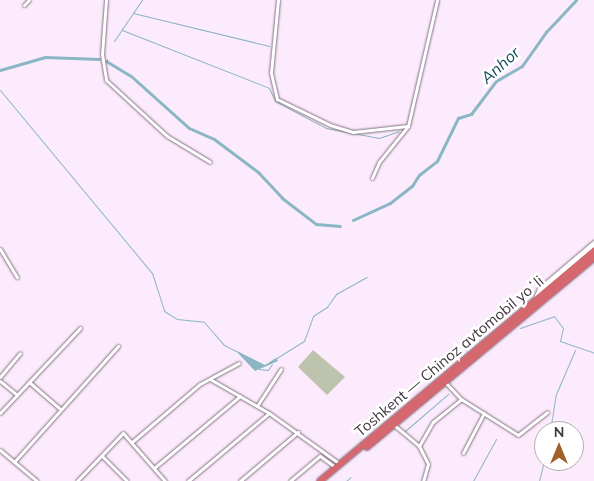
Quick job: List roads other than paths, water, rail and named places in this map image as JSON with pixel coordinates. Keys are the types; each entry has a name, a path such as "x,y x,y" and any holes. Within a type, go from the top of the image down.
{"highway":[{"name":"Toshkent — Chinoz avtomobil yoʻli","path":"320,481 594,248"},
{"name":"Toshkent — Chinoz avtomobil yoʻli","path":"326,481 594,258"}],"street":[{"path":"24,5 29,0"},
{"path":"106,0 102,54 106,80 160,130 210,162"},
{"path":"278,0 271,73 277,99 330,125 353,132 408,126"},
{"path":"372,178 379,162 408,126 437,0"},
{"path":"0,249 17,277"},
{"path":"0,413 80,328"},
{"path":"14,462 59,408 118,346"},
{"path":"0,377 20,353"},
{"path":"132,442 210,378 239,362"},
{"path":"257,406 281,369"},
{"path":"210,378 298,432 338,466"},
{"path":"0,381 17,395"},
{"path":"30,382 59,408"},
{"path":"445,382 461,399 518,435 547,412"},
{"path":"154,468 240,396"},
{"path":"419,446 433,422 461,399"},
{"path":"188,481 269,413"},
{"path":"463,453 484,413"},
{"path":"394,424 419,446 428,464 423,481"},
{"path":"240,481 298,432"},
{"path":"77,481 122,433 165,481"},
{"path":"0,450 37,481"},
{"path":"102,456 127,481"},
{"path":"290,481 320,456 338,466"}],"water":[{"path":"235,350 265,365 276,358 278,361 255,371"}],"waterway":[{"path":"114,41 142,0"},
{"name":"Anhor","path":"353,220 390,203 412,186 419,175 437,161 458,118 471,114 496,81 522,66 546,32 576,0"},
{"path":"133,13 269,46"},
{"path":"122,30 269,88 275,101 326,128 379,138 399,131"},
{"name":"Anhor","path":"0,70 45,57 99,59"},
{"name":"Anhor","path":"106,61 131,76 189,128 214,139 258,172 282,198 316,224 340,226"},
{"path":"0,90 152,273 164,311 177,319 204,322 224,345 236,351"},
{"path":"275,359 304,341 313,316 327,307 336,294 367,277"},
{"path":"520,328 554,316 563,328 560,341 594,353"},
{"path":"552,421 556,394 575,350"},
{"path":"259,369 268,370 272,364"},
{"path":"405,431 448,394"},
{"path":"473,481 496,439"},
{"path":"539,481 542,471"},
{"path":"346,481 351,477"}]}
